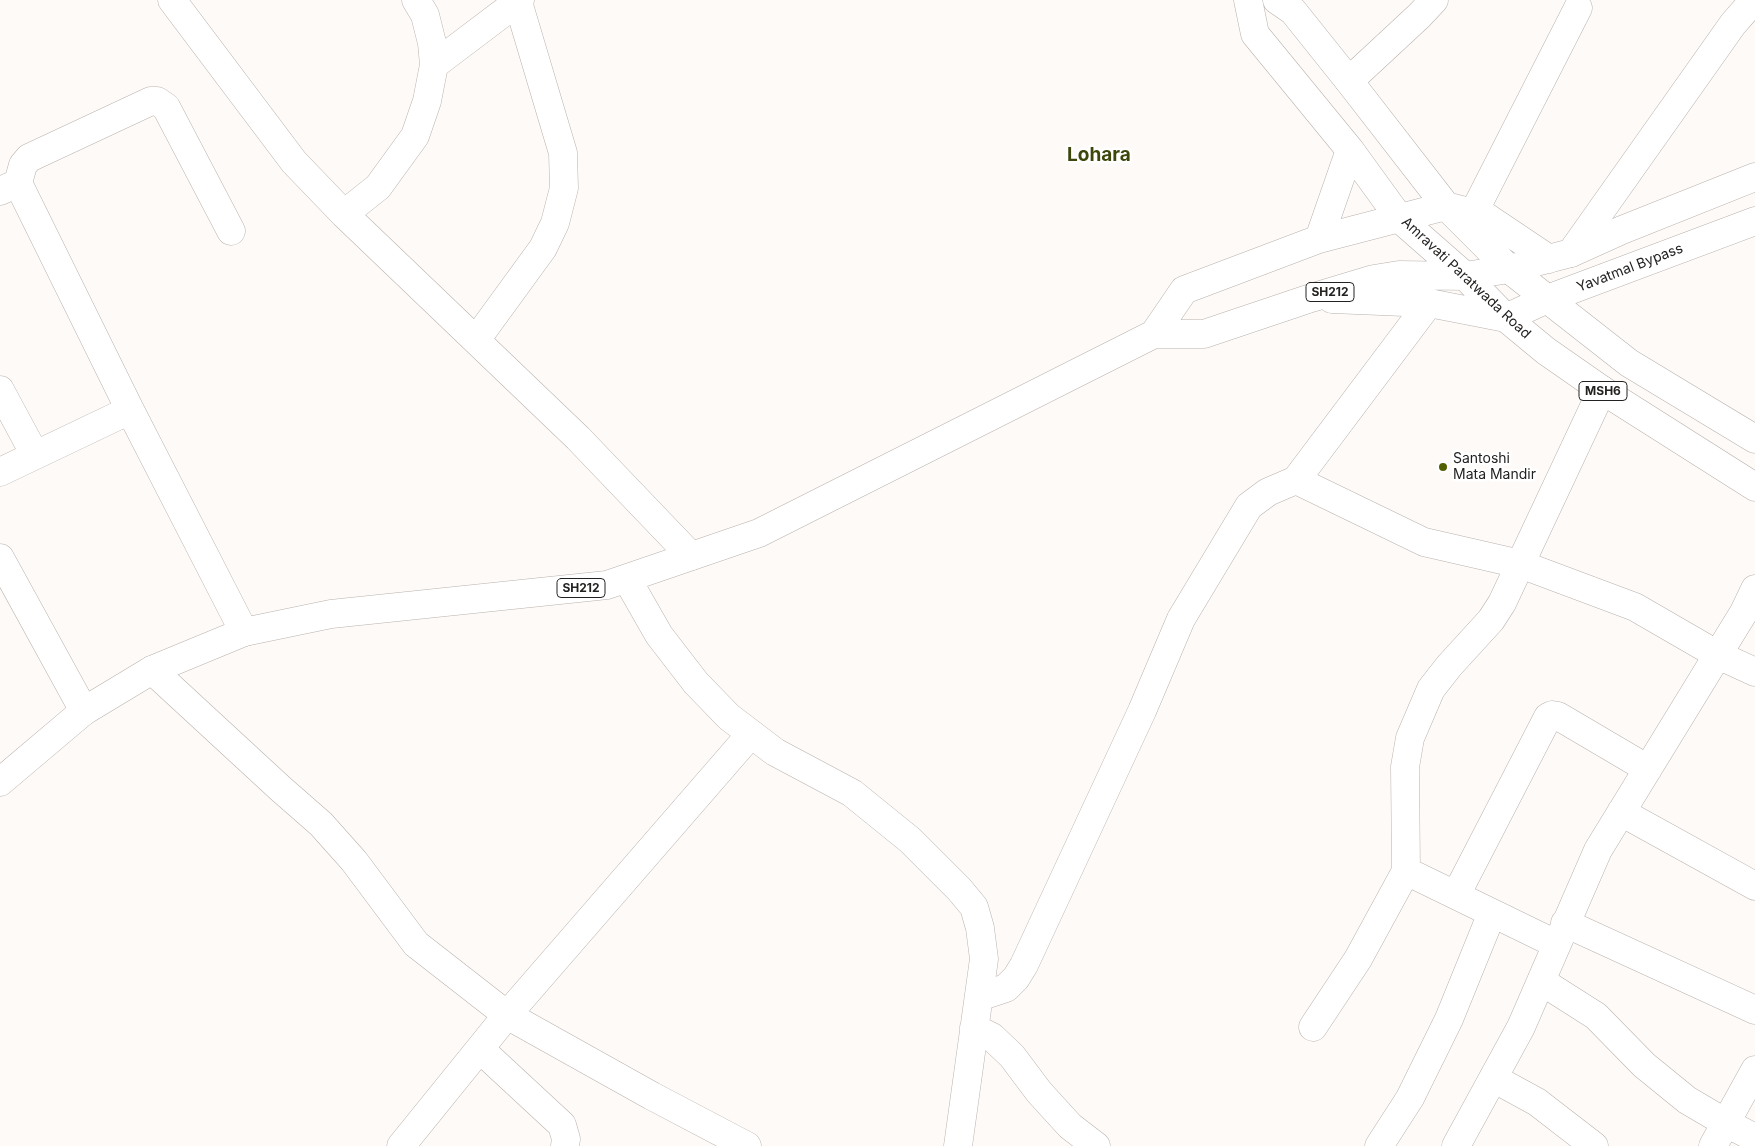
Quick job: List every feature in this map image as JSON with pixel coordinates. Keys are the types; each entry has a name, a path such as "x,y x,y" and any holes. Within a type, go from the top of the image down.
{"street":[{"path":"172,0 294,162 344,214 578,438 691,556"},
{"path":"344,214 378,187 415,136 427,101 434,65 432,43 425,15 416,0"},
{"name":"Amravati Paratwada Road","path":"1248,0 1255,34 1350,150 1400,219 1465,276 1506,318 1546,351 1602,390 1755,488"},
{"name":"MSH6","path":"1276,0 1293,11 1350,81 1446,206 1510,269 1629,363 1755,439"},
{"path":"1350,81 1420,16 1434,0"},
{"path":"1560,256 1733,24 1754,0"},
{"path":"434,65 519,1 563,153 564,188 555,223 543,248 476,340"},
{"path":"1474,212 1578,8"},
{"path":"230,231 166,107 157,101 151,101 29,158 9,187 130,410 244,632"},
{"path":"1319,238 1350,150"},
{"path":"1510,269 1560,256 1755,177"},
{"path":"1446,206 1485,216 1560,256"},
{"name":"SH212","path":"1154,334 1184,290 1319,238 1446,206"},
{"name":"Yavatmal Bypass","path":"1506,318 1547,299 1755,220"},
{"name":"SH212","path":"0,782 84,711 152,670 244,632 331,614 607,585 759,533 1154,334 1204,334 1353,284 1399,276 1465,276 1510,269"},
{"path":"1311,298 1429,303 1506,318"},
{"path":"979,997 1006,988 1016,978 1024,965 1142,711 1181,619 1249,506 1268,492 1296,480 1429,303"},
{"path":"0,390 35,455"},
{"path":"1313,1027 1358,959 1406,871 1405,767 1410,738 1431,689 1449,666 1491,620 1502,604 1602,390"},
{"path":"0,472 130,410"},
{"path":"1296,480 1424,542 1520,564 1635,607 1718,655 1755,672"},
{"path":"0,558 84,711"},
{"path":"627,579 659,635 696,683 729,717 750,735 775,752 852,793 910,840 959,889 974,907 980,928 984,959 958,1146"},
{"path":"1456,1146 1521,1027 1598,850 1744,612 1755,589"},
{"path":"152,670 281,790 321,824 354,861 416,944 507,1015 652,1096 748,1146"},
{"path":"1456,895 1548,716 1558,716 1648,769"},
{"path":"401,1146 507,1015 750,735"},
{"path":"1621,812 1755,886"},
{"path":"1406,871 1492,913 1561,933 1755,1010"},
{"path":"1379,1146 1410,1098 1449,1019 1492,913"},
{"path":"1541,981 1596,1016 1644,1065 1688,1100 1719,1135 1755,1138"},
{"path":"974,1028 992,1037 1012,1056 1039,1092 1070,1126 1096,1146"},
{"path":"480,1049 562,1125 566,1139 565,1146"},
{"path":"1719,1135 1755,1070"},
{"path":"1493,1078 1537,1102 1594,1146"}],"place":[{"name":"Santoshi Mata Mandir","path":"1443,467"}],"district":[{"name":"Lohara","path":"1099,155"}]}
